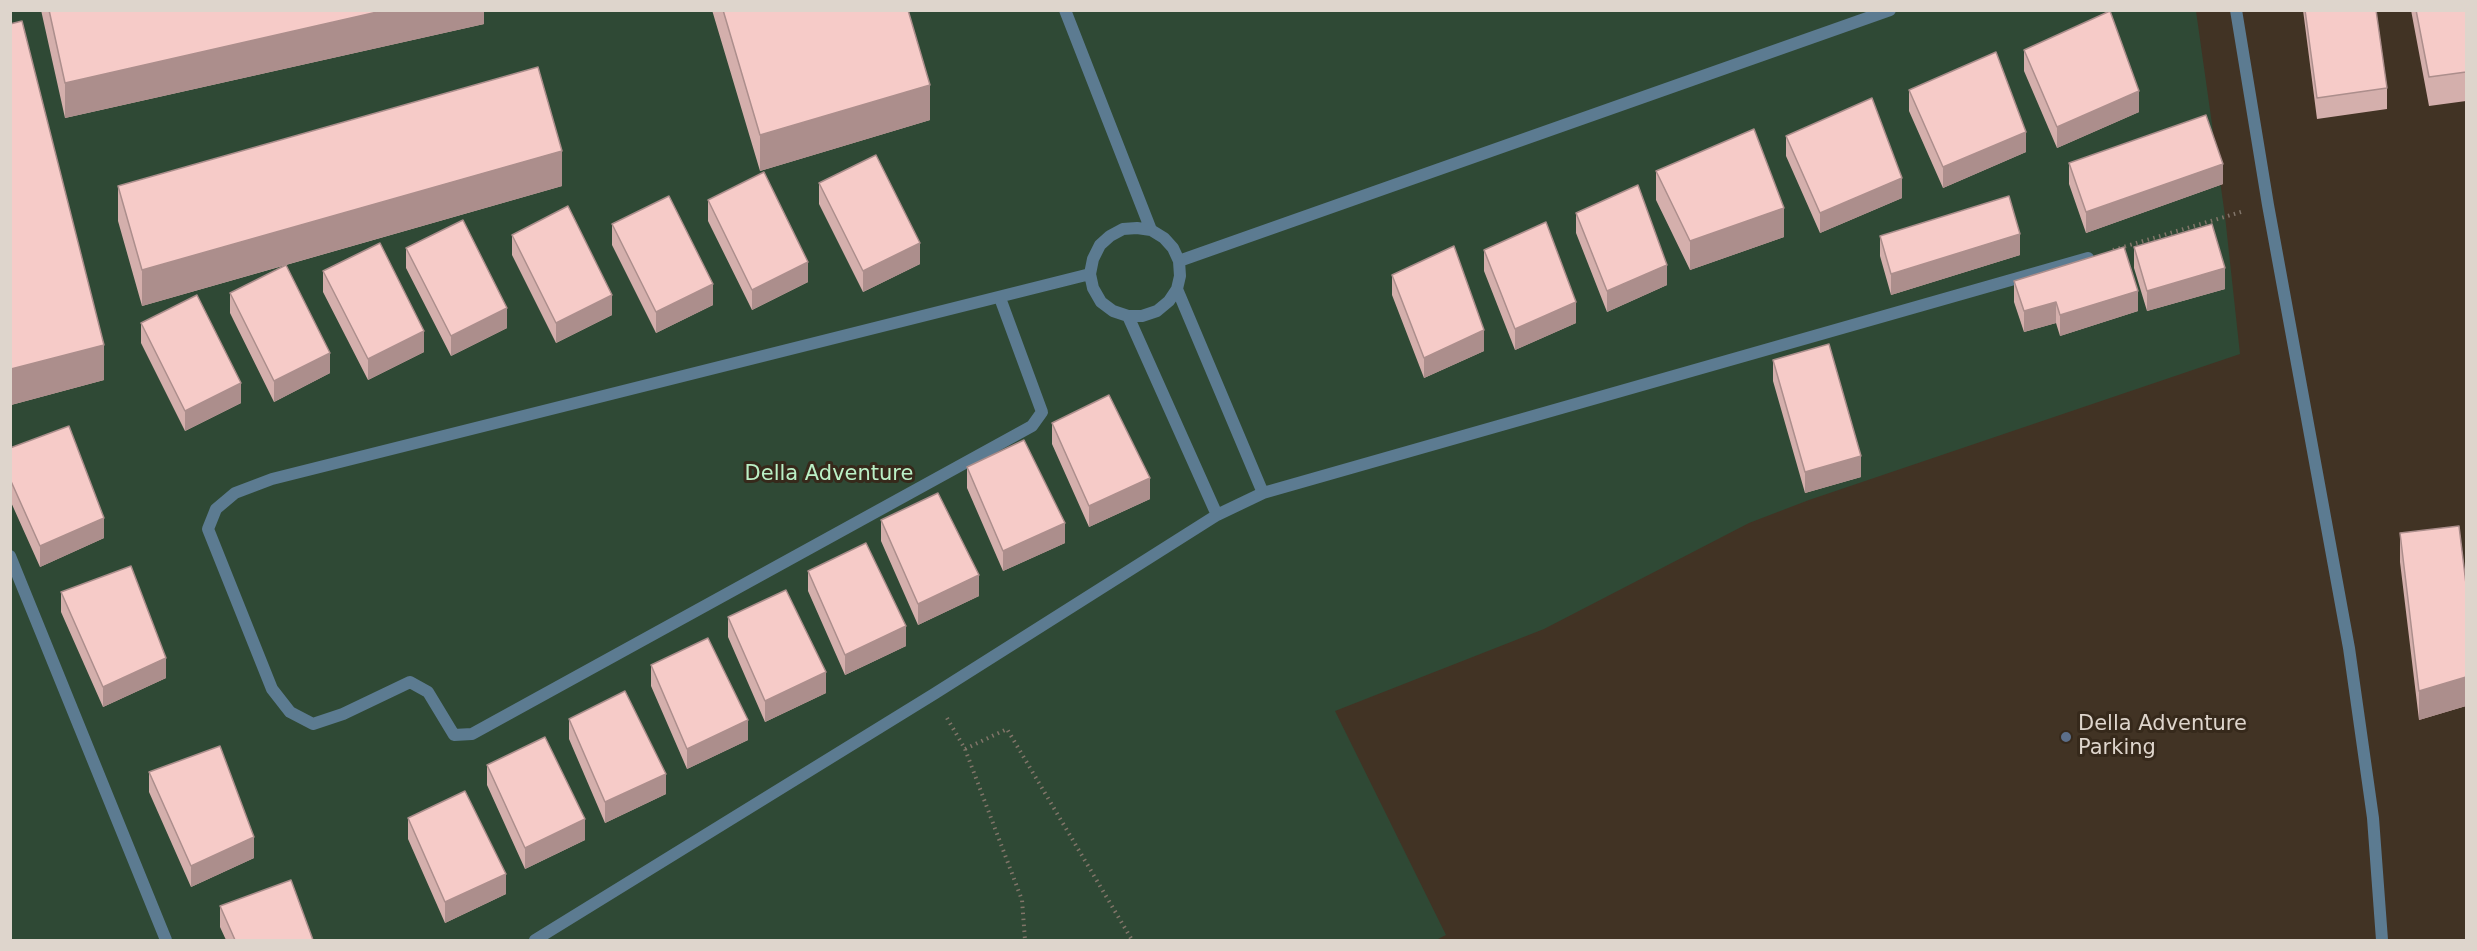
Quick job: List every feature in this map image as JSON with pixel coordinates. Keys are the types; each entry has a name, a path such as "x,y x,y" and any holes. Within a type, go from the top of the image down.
{"street":[{"path":"1065,10 1151,230"},
{"path":"1179,261 1890,10"},
{"path":"2236,10 2268,205 2349,648 2373,819 2382,940"},
{"path":"1123,229 1151,230 1164,238 1173,248 1179,261 1180,276 1177,290 1157,311 1142,316 1128,316 1113,311 1101,302 1093,288 1090,274 1096,252 1110,236 1123,229"},
{"path":"536,940 934,694 1217,515 1263,493 2088,258"},
{"path":"1000,298 1042,412 1032,426 472,734 454,735 428,692 410,682 343,714 314,724 290,712 272,689 208,529 216,509 235,493 284,477 1090,274"},
{"path":"1177,290 1263,493"},
{"path":"1128,316 1217,515"},
{"path":"10,556 166,940"}],"path":[{"path":"2088,258 2268,205"},
{"path":"934,694 965,749 1022,900 1025,940"},
{"path":"965,749 1007,729 1132,940"}],"green space":[{"name":"Della Adventure","path":"10,11 2196,11 2225,216 2240,354 1809,500 1749,523 1544,629 1335,711 1446,935 1436,940 11,940"}],"building":[{"path":"49,10 386,10 65,83"},
{"path":"723,10 908,10 930,85 760,135"},
{"path":"2305,10 2376,10 2387,88 2317,98"},
{"path":"2416,10 2466,10 2466,72 2429,77"},
{"path":"2110,11 2139,91 2057,127 2024,50"},
{"path":"22,21 104,345 11,369 10,24"},
{"path":"1996,52 2026,132 1943,167 1909,90"},
{"path":"538,67 562,151 142,270 118,186"},
{"path":"1872,98 1902,178 1820,213 1786,136"},
{"path":"2206,115 2223,164 2086,212 2069,163"},
{"path":"1754,129 1784,208 1690,241 1656,171"},
{"path":"876,155 920,243 863,271 819,183"},
{"path":"764,172 808,262 752,290 708,200"},
{"path":"1638,185 1667,265 1607,291 1576,213"},
{"path":"669,196 713,284 656,312 612,224"},
{"path":"2009,196 2020,234 1891,274 1880,236"},
{"path":"568,206 612,295 556,323 512,235"},
{"path":"463,220 507,308 451,336 406,248"},
{"path":"1546,222 1576,302 1515,329 1484,250"},
{"path":"2212,224 2225,268 2147,291 2134,247"},
{"path":"380,243 424,331 368,359 323,271"},
{"path":"1454,246 1484,330 1424,358 1392,275"},
{"path":"2124,247 2138,291 2060,315 2056,302 2024,311 2014,281"},
{"path":"286,265 330,353 274,381 230,293"},
{"path":"197,295 241,383 185,411 141,323"},
{"path":"1829,344 1861,456 1805,472 1773,360"},
{"path":"1109,395 1150,478 1089,506 1052,423"},
{"path":"69,426 104,518 40,546 10,479 10,448"},
{"path":"1024,440 1065,523 1003,551 967,467"},
{"path":"938,493 979,575 918,604 881,520"},
{"path":"2459,526 2466,584 2466,677 2419,691 2400,533"},
{"path":"866,543 906,626 845,655 808,571"},
{"path":"131,566 166,658 103,687 61,592"},
{"path":"786,590 826,672 765,701 728,617"},
{"path":"708,638 748,720 687,749 651,665"},
{"path":"625,691 666,774 605,802 569,719"},
{"path":"545,737 585,819 525,848 487,765"},
{"path":"220,746 254,837 191,866 149,772"},
{"path":"465,791 506,874 445,902 408,818"},
{"path":"291,880 313,940 235,940 220,906"}],"place":[{"name":"Della Adventure Parking","path":"2066,737"}]}
